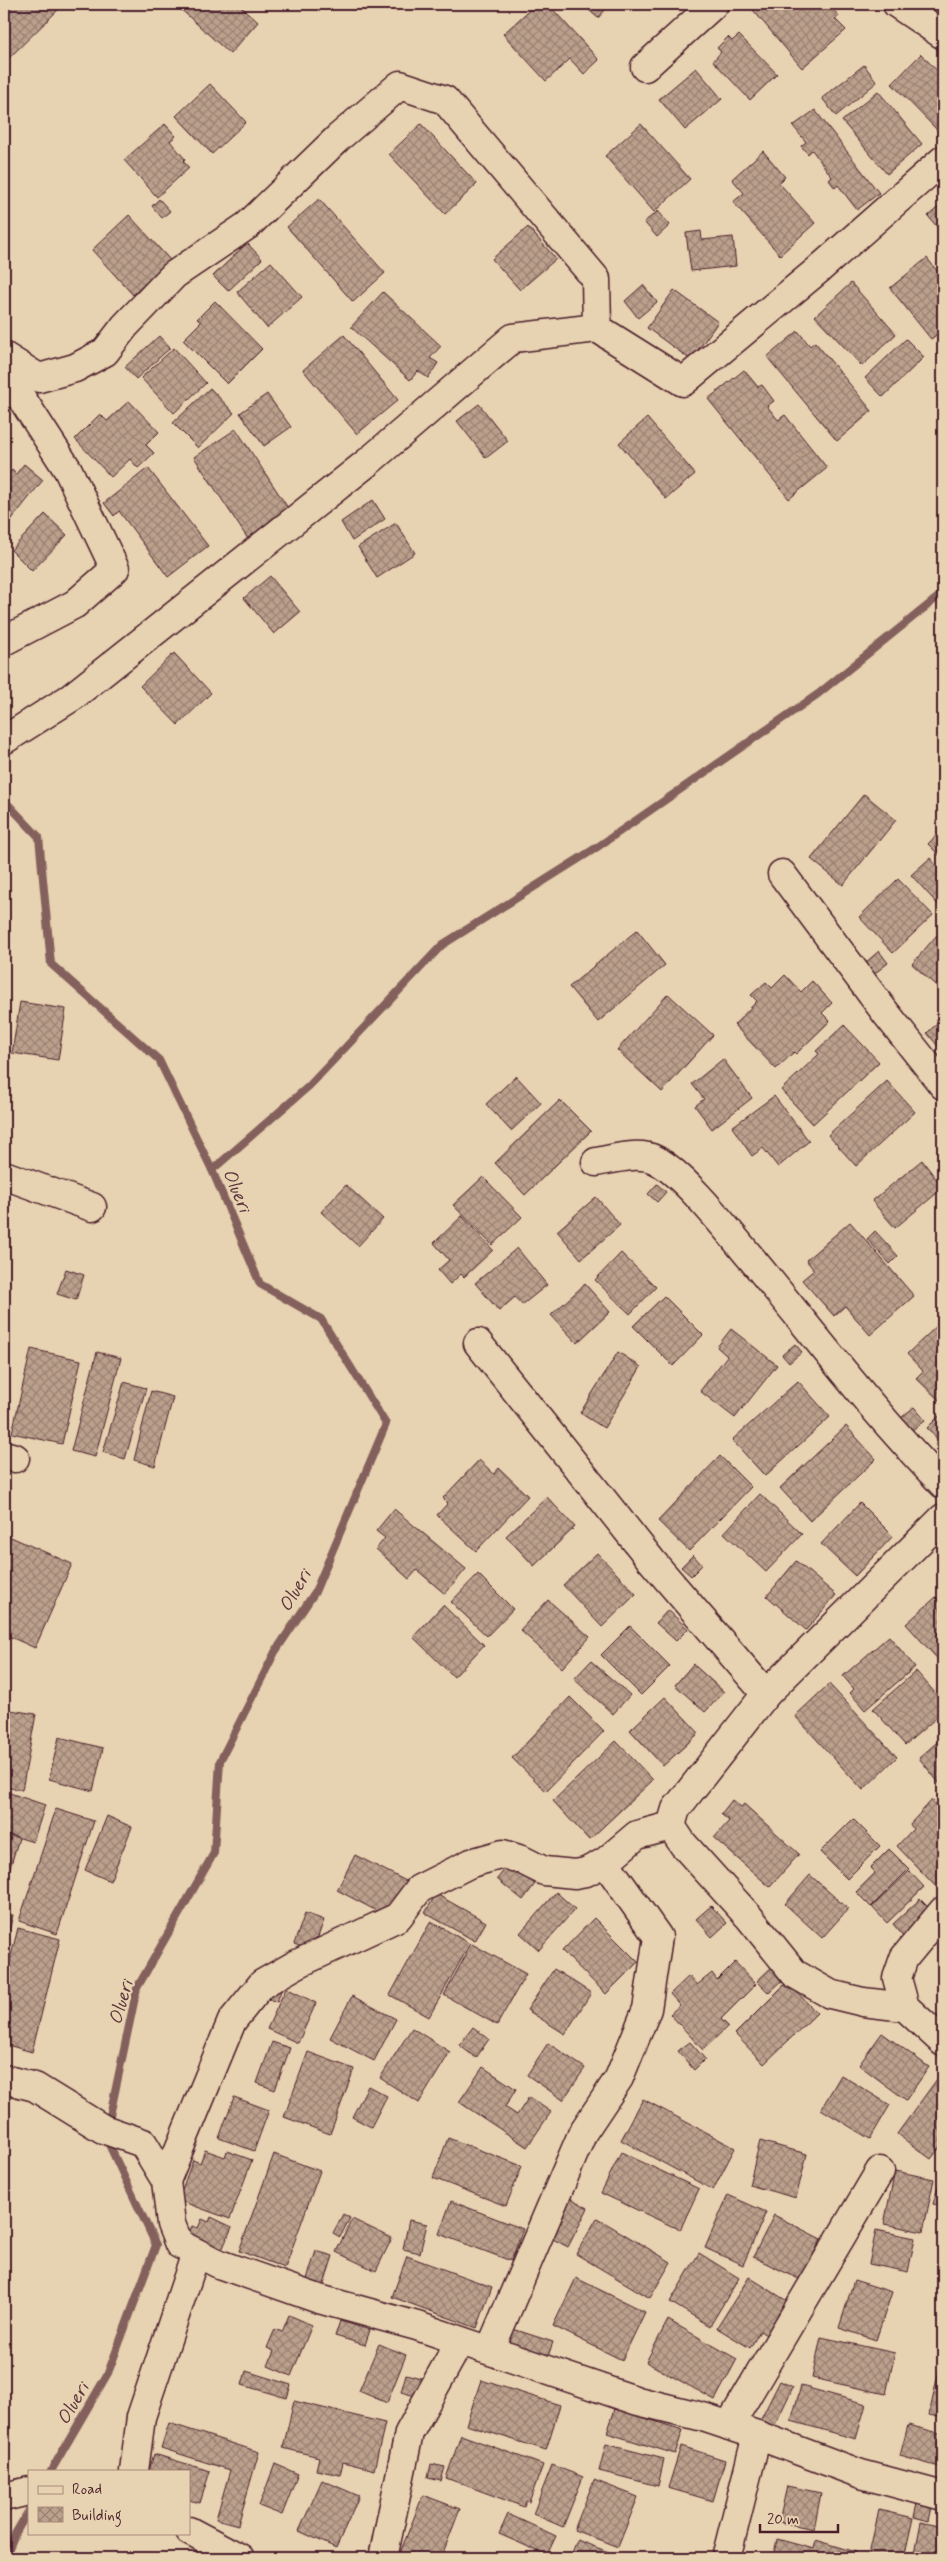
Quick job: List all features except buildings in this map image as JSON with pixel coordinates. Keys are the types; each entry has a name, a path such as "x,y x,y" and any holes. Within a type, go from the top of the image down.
{"street":[{"path":"646,67 714,4"},
{"path":"897,4 943,35"},
{"path":"4,356 39,378 75,368 105,352 125,326 174,275 248,225 338,138 400,85 445,100 596,279 597,328"},
{"path":"4,740 72,697 368,462 513,338 597,328 683,382 818,270 943,160"},
{"path":"4,370 68,470 115,569 76,604 4,641"},
{"path":"782,874 885,1012 943,1085"},
{"path":"596,1162 632,1156 655,1159 673,1171 731,1234 898,1438 943,1484"},
{"path":"4,1175 92,1207"},
{"path":"478,1343 651,1560 766,1694"},
{"path":"671,1826 676,1809 766,1694 943,1518"},
{"path":"166,2181 232,2021 262,1984 297,1964 398,1918 419,1888 471,1862 503,1854 522,1860 544,1871 575,1874 586,1872 605,1862 637,1835 671,1826"},
{"path":"671,1826 683,1844 749,1917 795,1974 830,1994 863,2002 905,2008"},
{"path":"490,2350 583,2132 618,2078 647,2010 658,1936 605,1862"},
{"path":"943,1911 904,1958 897,1978 905,2008 943,2042"},
{"path":"4,2080 35,2087 103,2130 143,2143 166,2181 171,2224 179,2244 219,2264 318,2299 417,2326 638,2401 757,2434 861,2474 943,2496"},
{"path":"729,2426 880,2171"},
{"path":"128,2470 141,2417 196,2253"},
{"path":"383,2558 410,2433 460,2341"},
{"path":"726,2558 757,2434"},
{"path":"190,2532 240,2558"}],"waterway":[{"path":"212,1170 309,1086 442,945 596,848 818,694 943,593"},
{"name":"Olueri","path":"4,800 39,837 51,964 159,1060 212,1170 260,1284 321,1319 386,1424 315,1592 275,1652 220,1761 214,1853 137,1988 108,2125"},
{"name":"Olueri","path":"52,2470 108,2373 156,2245 106,2138"},
{"name":"Olueri","path":"5,2558 15,2534 28,2512"}]}
